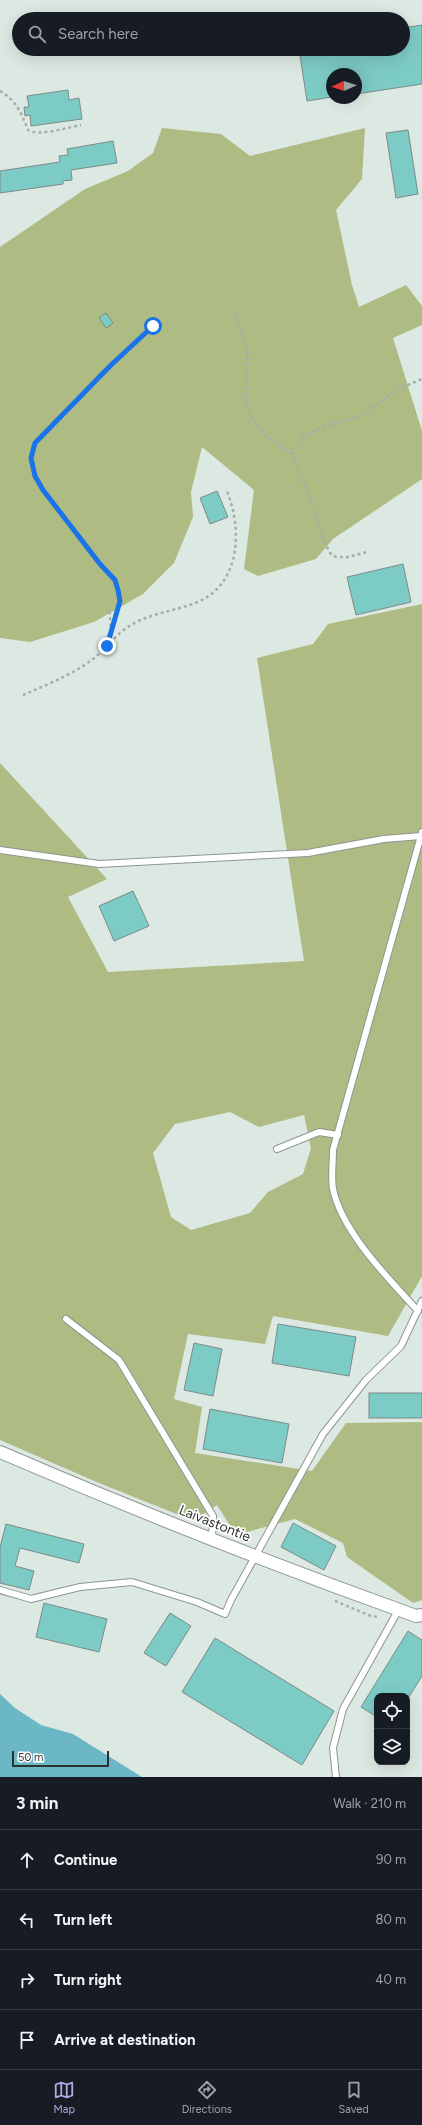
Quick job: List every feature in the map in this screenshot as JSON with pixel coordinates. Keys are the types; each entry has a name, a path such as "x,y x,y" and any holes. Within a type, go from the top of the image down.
{"street":[{"name":"Laivastontie","path":"0,1452 67,1481 365,1599 399,1609 416,1616 422,1615"}],"lane":[{"path":"0,850 99,864 308,853 384,838 421,834 333,1150 333,1189 346,1222 374,1262 418,1311"},
{"path":"277,1149 320,1132 338,1135"},
{"path":"0,1590 31,1599 80,1587 132,1582 197,1602 225,1614 255,1555 323,1434 366,1380 401,1346 422,1301"},
{"path":"66,1319 119,1360 213,1516 212,1538"},
{"path":"336,1777 333,1748 343,1709 399,1609"}],"path":[{"path":"0,91 14,100 31,132 48,131 81,125"},
{"path":"235,311 248,353 245,399 252,418 266,436 292,454 313,505 323,539 330,553 336,557 348,557 367,552"},
{"path":"107,646 120,601 115,580 100,564 43,490 32,466 31,450 35,443 111,365 153,326"},
{"path":"292,454 304,437 325,426 363,415 398,389 422,379"},
{"path":"23,695 75,672 93,659 130,625 201,600 218,588 229,574 236,537 234,515 226,489"},
{"path":"109,607 111,629"}],"green space":[{"path":"162,128 221,134 250,156 365,128 362,179 336,210 352,285 359,307 406,285 422,306 422,325 393,338 422,431 422,479 333,539 316,559 258,576 244,569 254,490 202,447 191,492 193,517 174,563 143,594 94,622 30,642 0,638 0,247 85,189 128,171 153,153"},
{"path":"422,604 422,1276 388,1336 273,1316 265,1344 188,1334 174,1399 202,1407 195,1453 312,1471 346,1423 422,1422 422,1600 413,1603 347,1557 343,1543 295,1519 236,1535 217,1505 194,1521 99,1483 0,1440 0,763 107,879 68,897 108,972 304,961 257,658 313,644 328,624","holes":["230,1112 259,1127 304,1115 311,1148 303,1174 268,1192 250,1213 191,1230 171,1217 153,1153 175,1124"]}],"water":[{"path":"0,1694 15,1708 41,1725 73,1734 142,1777 0,1777"}],"building":[{"path":"422,25 422,84 362,93 362,68 326,68 326,98 307,101 300,56 410,56 410,27"},
{"path":"68,90 69,100 79,98 82,119 31,126 30,115 25,116 24,107 29,107 27,96"},
{"path":"408,130 418,194 396,198 386,133"},
{"path":"113,141 117,163 71,170 72,180 63,181 63,184 0,193 0,171 60,162 59,156 68,155 67,149"},
{"path":"106,313 113,323 106,328 99,318"},
{"path":"217,491 228,517 210,524 200,498"},
{"path":"403,564 411,602 356,615 347,577"},
{"path":"133,891 149,926 114,941 99,906"},
{"path":"278,1324 356,1337 349,1376 272,1363"},
{"path":"194,1343 222,1349 213,1396 184,1390"},
{"path":"369,1393 422,1393 422,1418 369,1418"},
{"path":"210,1409 289,1424 282,1463 203,1449"},
{"path":"293,1523 336,1546 324,1570 281,1547"},
{"path":"6,1524 84,1544 79,1563 20,1548 15,1566 34,1571 29,1590 0,1583 0,1547"},
{"path":"44,1603 107,1619 99,1652 36,1637"},
{"path":"170,1613 191,1626 166,1666 144,1653"},
{"path":"408,1631 422,1640 422,1676 410,1695 410,1693 374,1693 374,1715 361,1707"},
{"path":"215,1638 334,1711 302,1765 182,1692"}],"route":[{"path":"107,646 120,601 115,580 100,564 43,490 35,476 32,466 31,450 35,443 50,430 111,365 153,326"}]}
